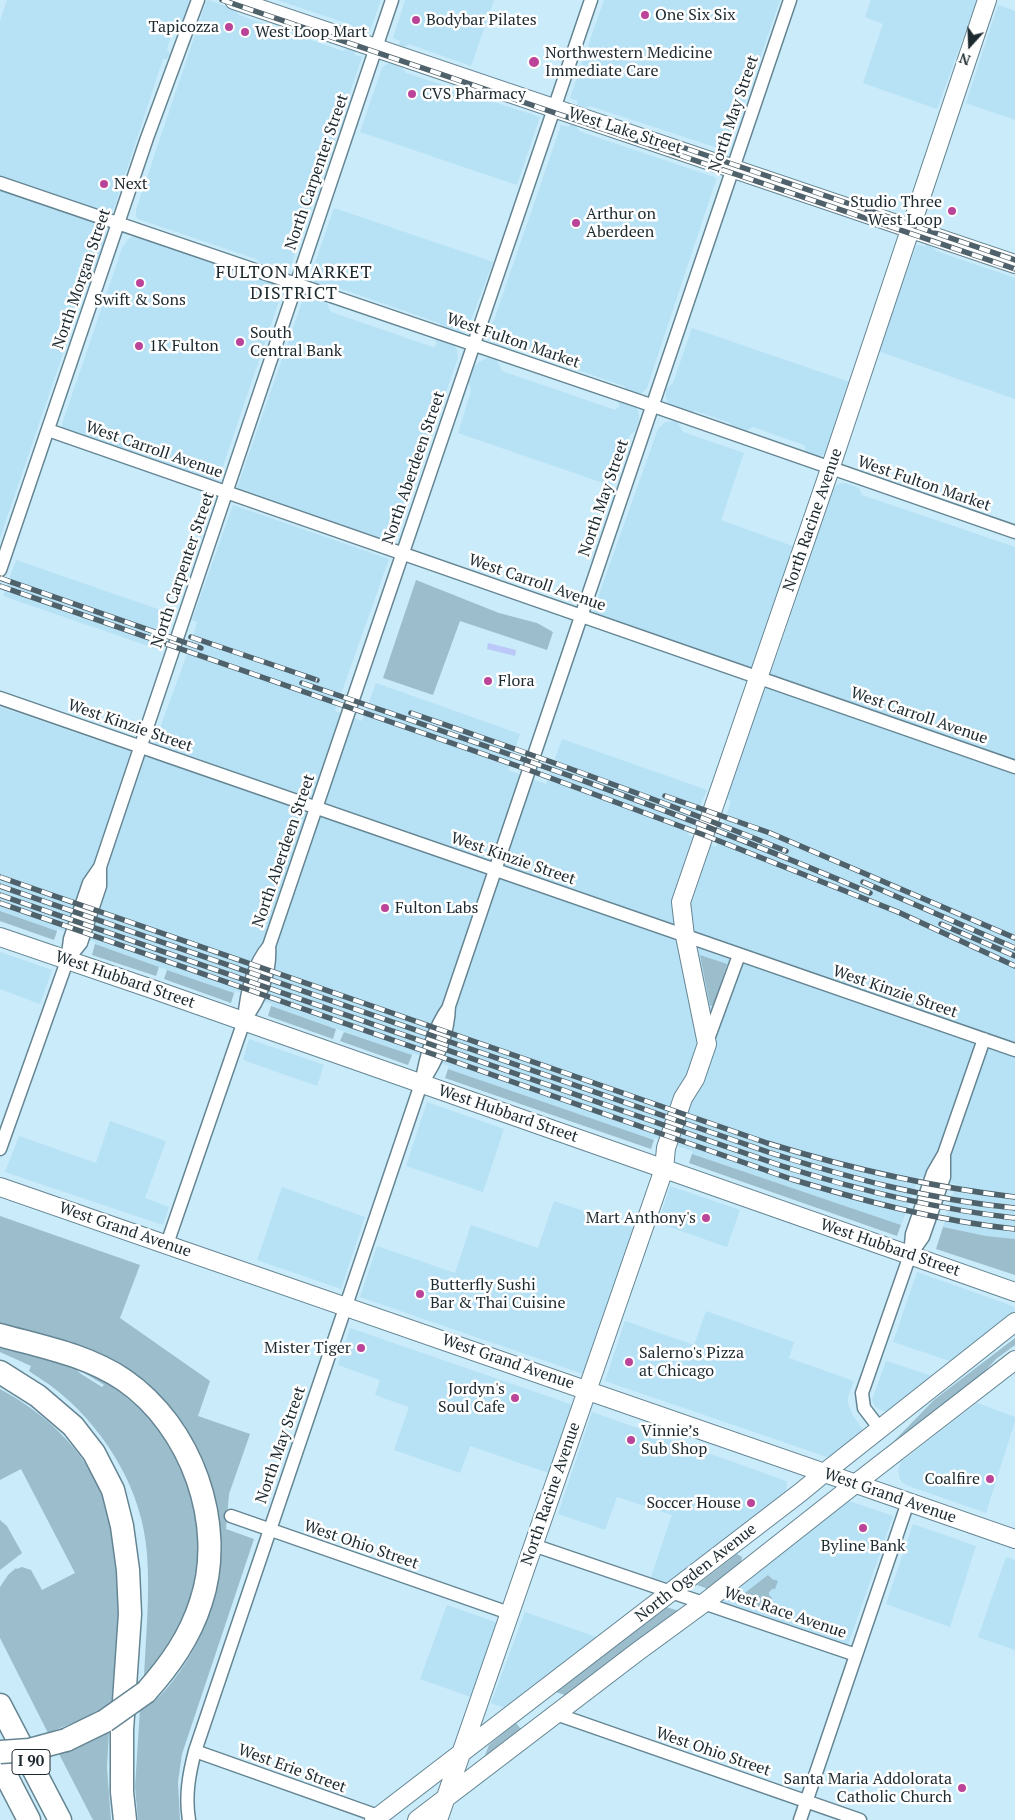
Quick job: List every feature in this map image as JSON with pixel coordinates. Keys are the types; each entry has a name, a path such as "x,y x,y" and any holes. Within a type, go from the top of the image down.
{"highway":[{"path":"0,1335 83,1358 126,1381 156,1409 179,1440 190,1462 204,1501 209,1525 210,1560 202,1601 184,1643 164,1672 146,1692 105,1722 66,1740 29,1750 0,1752"},
{"path":"0,1372 38,1396 73,1426 94,1453 114,1490 122,1526 128,1570 130,1614 122,1730 122,1792 125,1820"},
{"name":"I 90","path":"0,1705 60,1820"},
{"name":"I 90","path":"0,1764 30,1820"},
{"name":"I 90","path":"0,1790 16,1820"}],"main road":[{"name":"West Lake Street","path":"234,0 1015,264"},
{"name":"North Racine Avenue","path":"438,1820 664,1169 678,1152 695,1102 695,1079 706,1044 685,936 681,902 830,469 987,0"},
{"name":"West Hubbard Street","path":"0,937 1015,1292"},
{"name":"West Grand Avenue","path":"0,1187 1015,1539"},
{"name":"North Ogden Avenue","path":"376,1818 801,1492 1015,1322"},
{"name":"North Ogden Avenue","path":"417,1820 704,1603 1015,1360"}],"street":[{"name":"North Morgan Street","path":"0,570 147,138 198,0"},
{"name":"North Carpenter Street","path":"0,1149 67,961 81,943 100,886 100,866 392,0"},
{"name":"North Aberdeen Street","path":"168,1244 244,1021 256,1005 270,961 269,946 591,0"},
{"name":"North May Street","path":"189,1820 187,1794 189,1774 195,1751 421,1084 434,1066 448,1024 449,1006 790,0"},
{"name":"West Fulton Market","path":"0,183 296,283 1015,532"},
{"name":"West Carroll Avenue","path":"48,430 1015,767"},
{"name":"West Kinzie Street","path":"0,698 1015,1050"},
{"name":"North Racine Avenue","path":"706,1044 739,955"},
{"path":"880,1429 864,1408 862,1393 910,1255 923,1237 944,1177 944,1154 984,1039"},
{"path":"800,1820 908,1502"},
{"name":"West Ohio Street","path":"231,1516 509,1613"},
{"name":"West Race Avenue","path":"533,1545 856,1655"},
{"name":"West Ohio Street","path":"556,1714 860,1820"},
{"name":"West Erie Street","path":"195,1751 376,1818"}],"shaded area":[{"path":"7,0 190,0 183,20 175,24 167,49 170,55 167,59 163,59 114,208 111,212 108,213 0,178 0,21"},
{"path":"208,0 234,9 239,15 343,51 349,48 356,51 354,55 362,57 291,266 288,269 278,271 262,265 256,259 138,219 136,216 136,210"},
{"path":"277,0 381,0 370,31 364,29 362,33 354,30 352,25"},
{"path":"405,0 494,0 471,66 409,44 404,47 399,45 400,41 393,38"},
{"path":"604,0 780,0 727,151 590,106 586,108 577,105 578,101 570,98"},
{"path":"871,0 977,0 937,109 863,83 883,24 865,17"},
{"path":"998,5 1015,11 1015,120 966,103"},
{"path":"390,63 402,68 406,73 540,117 517,185 360,132 382,68"},
{"path":"570,124 576,126 579,131 714,177 716,180 647,388 642,393 635,394 626,390 624,386 513,348 508,350 494,345 487,333 494,320 561,125 569,127"},
{"path":"0,189 100,224 105,230 106,239 83,295 0,538"},
{"path":"334,208 493,262 467,331 459,334 444,329 439,323 339,288 333,290 315,283 311,275"},
{"path":"138,235 275,283 280,289 279,301 217,484 60,430 122,248 129,238"},
{"path":"926,244 933,247 936,251 1015,278 1015,399 878,351 916,246 925,247"},
{"path":"315,297 326,301 331,312 433,347 437,344 433,336 452,343 457,349 458,358 392,544 236,491 302,302 305,299"},
{"path":"692,328 850,382 825,453 813,458 800,453 806,450 804,445 753,427 743,433 734,430 730,423 696,411 692,412 674,407 668,403 666,389 673,383"},
{"path":"487,358 496,359 502,371 615,410 620,406 617,401 637,408 639,419 635,431 630,435 612,486 458,433 471,391 469,381 474,367"},
{"path":"677,421 683,432 744,453 721,520 795,547 753,670 592,614 658,429 665,422"},
{"path":"845,483 859,488 862,495 1015,547 1015,1239 986,1236 943,1227 956,1184 919,1177 901,1225 692,1154 692,1151 655,1138 654,1140 448,1069 449,1066 271,1006 272,1004 236,991 234,993 58,929 57,931 0,911 0,707 149,758 185,660 197,622 192,620 233,505 389,559 335,711 362,721 376,683 520,734 508,770 546,784 562,739 707,790 688,835 716,847 731,801 725,798 758,698 776,659 833,489 838,484"},
{"path":"16,560 172,614 160,650 3,596"},
{"path":"416,580 499,613 537,623 553,632 547,650 460,621 433,695 383,678"},
{"path":"488,643 516,650 515,656 487,649"},
{"path":"0,911 57,931 54,940 0,921"},
{"path":"95,944 159,967 156,976 92,955"},
{"path":"0,952 52,970 40,1004 0,989"},
{"path":"700,955 727,964 714,1005 710,1006"},
{"path":"167,970 234,993 231,1003 164,979"},
{"path":"271,1006 336,1029 333,1039 268,1016"},
{"path":"344,1032 412,1055 408,1065 340,1041"},
{"path":"249,1039 324,1065 317,1086 243,1060"},
{"path":"448,1069 654,1140 651,1149 445,1078"},
{"path":"427,1102 504,1129 483,1192 406,1166"},
{"path":"110,1121 166,1141 145,1198 169,1207 163,1225 5,1172 19,1136 96,1163"},
{"path":"692,1154 901,1225 897,1236 689,1163"},
{"path":"670,1186 740,1210 727,1247 658,1223"},
{"path":"282,1187 365,1217 341,1289 257,1260"},
{"path":"554,1201 633,1228 583,1374 360,1297 377,1246 455,1273 471,1225 538,1248"},
{"path":"0,1216 140,1265 120,1318 210,1381 198,1416 250,1434 229,1494 226,1529 254,1539 182,1754 178,1782 180,1820 138,1820 135,1787 140,1709 153,1702 174,1680 191,1654 207,1620 217,1584 220,1546 217,1509 207,1472 192,1438 170,1407 143,1380 127,1368 75,1344 0,1324"},
{"path":"943,1227 986,1236 1015,1239 1015,1275 936,1249"},
{"path":"917,1272 1007,1304 1014,1307 1015,1312 1013,1316 953,1362 893,1342"},
{"path":"706,1311 794,1342 789,1358 854,1381 848,1397 848,1403 852,1414 863,1430 836,1454 827,1457 605,1381 625,1321 694,1345"},
{"path":"350,1328 573,1405 549,1473 470,1446 460,1473 394,1450 409,1407 375,1395 380,1380 338,1365"},
{"path":"1015,1338 1015,1345 996,1359 975,1382 894,1441 934,1400"},
{"path":"0,1346 71,1365 81,1374 102,1387 104,1385 83,1372 84,1370 107,1383 128,1398 162,1433 175,1454 185,1476 197,1526 199,1557 197,1576 183,1616 161,1654 144,1676 148,1600 147,1554 144,1531 130,1486 120,1465 93,1426 56,1390 29,1371 31,1366 0,1352"},
{"path":"886,1361 935,1377 891,1411 883,1411 875,1407 872,1400"},
{"path":"0,1389 39,1414 73,1447 87,1465 98,1485 108,1507 115,1533 119,1594 114,1701 85,1718 48,1733 0,1638 0,1587 8,1575 16,1568 22,1567 31,1570 42,1590 75,1573 21,1469 0,1480"},
{"path":"977,1403 1015,1417 986,1513 906,1485 900,1480 898,1470 901,1462"},
{"path":"592,1412 781,1479 787,1482 786,1492 668,1583 651,1577 672,1515 617,1497 605,1530 558,1514"},
{"path":"849,1501 893,1516 848,1645 721,1602"},
{"path":"0,1520 7,1526 22,1553 0,1570"},
{"path":"913,1524 976,1546 950,1627 886,1604"},
{"path":"737,1554 742,1557 741,1563 708,1589 697,1585"},
{"path":"1006,1557 1015,1560 1015,1650 978,1637"},
{"path":"768,1575 778,1581 775,1589 769,1592 772,1598 768,1610 737,1599"},
{"path":"447,1605 498,1623 471,1697 420,1679"},
{"path":"666,1607 679,1611 570,1697 556,1692"},
{"path":"525,1612 599,1638 510,1710 491,1703"},
{"path":"516,1723 524,1733 482,1763 489,1745"},
{"path":"109,1731 107,1768 111,1820 93,1820 58,1752"}],"railway":[{"path":"222,0 1015,269"},
{"path":"667,142 1015,260"},
{"path":"0,578 201,648"},
{"path":"0,586 529,770 704,835 898,912 1015,966"},
{"path":"191,637 317,680"},
{"path":"302,683 517,757 659,809 870,893"},
{"path":"411,713 600,779 786,851"},
{"path":"665,796 770,833 1015,938"},
{"path":"0,877 767,1143 889,1176 1015,1197"},
{"path":"863,882 1015,948"},
{"path":"0,886 768,1152 890,1187 952,1200 1015,1208"},
{"path":"0,895 782,1166 897,1198 1015,1218"},
{"path":"0,903 791,1179 902,1209 958,1221 1015,1229"},
{"path":"941,924 1015,956"}],"place":[{"name":"One Six Six","path":"645,15"},
{"name":"Bodybar Pilates","path":"416,20"},
{"name":"Tapicozza","path":"229,27"},
{"name":"West Loop Mart","path":"245,32"},
{"name":"Northwestern Medicine Immediate Care","path":"534,62"},
{"name":"CVS Pharmacy","path":"412,94"},
{"name":"Next","path":"104,184"},
{"name":"Studio Three West Loop","path":"952,211"},
{"name":"Arthur on Aberdeen","path":"576,223"},
{"name":"Swift & Sons","path":"140,283"},
{"name":"South Central Bank","path":"240,342"},
{"name":"1K Fulton","path":"139,346"},
{"name":"Flora","path":"488,681"},
{"name":"Fulton Labs","path":"385,908"},
{"name":"Mart Anthony's","path":"706,1218"},
{"name":"Butterfly Sushi Bar & Thai Cuisine","path":"420,1294"},
{"name":"Mister Tiger","path":"361,1348"},
{"name":"Salerno's Pizza at Chicago","path":"629,1362"},
{"name":"Jordyn's Soul Cafe","path":"515,1398"},
{"name":"Vinnie’s Sub Shop","path":"631,1440"},
{"name":"Coalfire","path":"990,1479"},
{"name":"Soccer House","path":"751,1503"},
{"name":"Byline Bank","path":"863,1528"},
{"name":"Santa Maria Addolorata Catholic Church","path":"962,1788"}],"district":[{"name":"FULTON MARKET DISTRICT","path":"294,283"}]}
